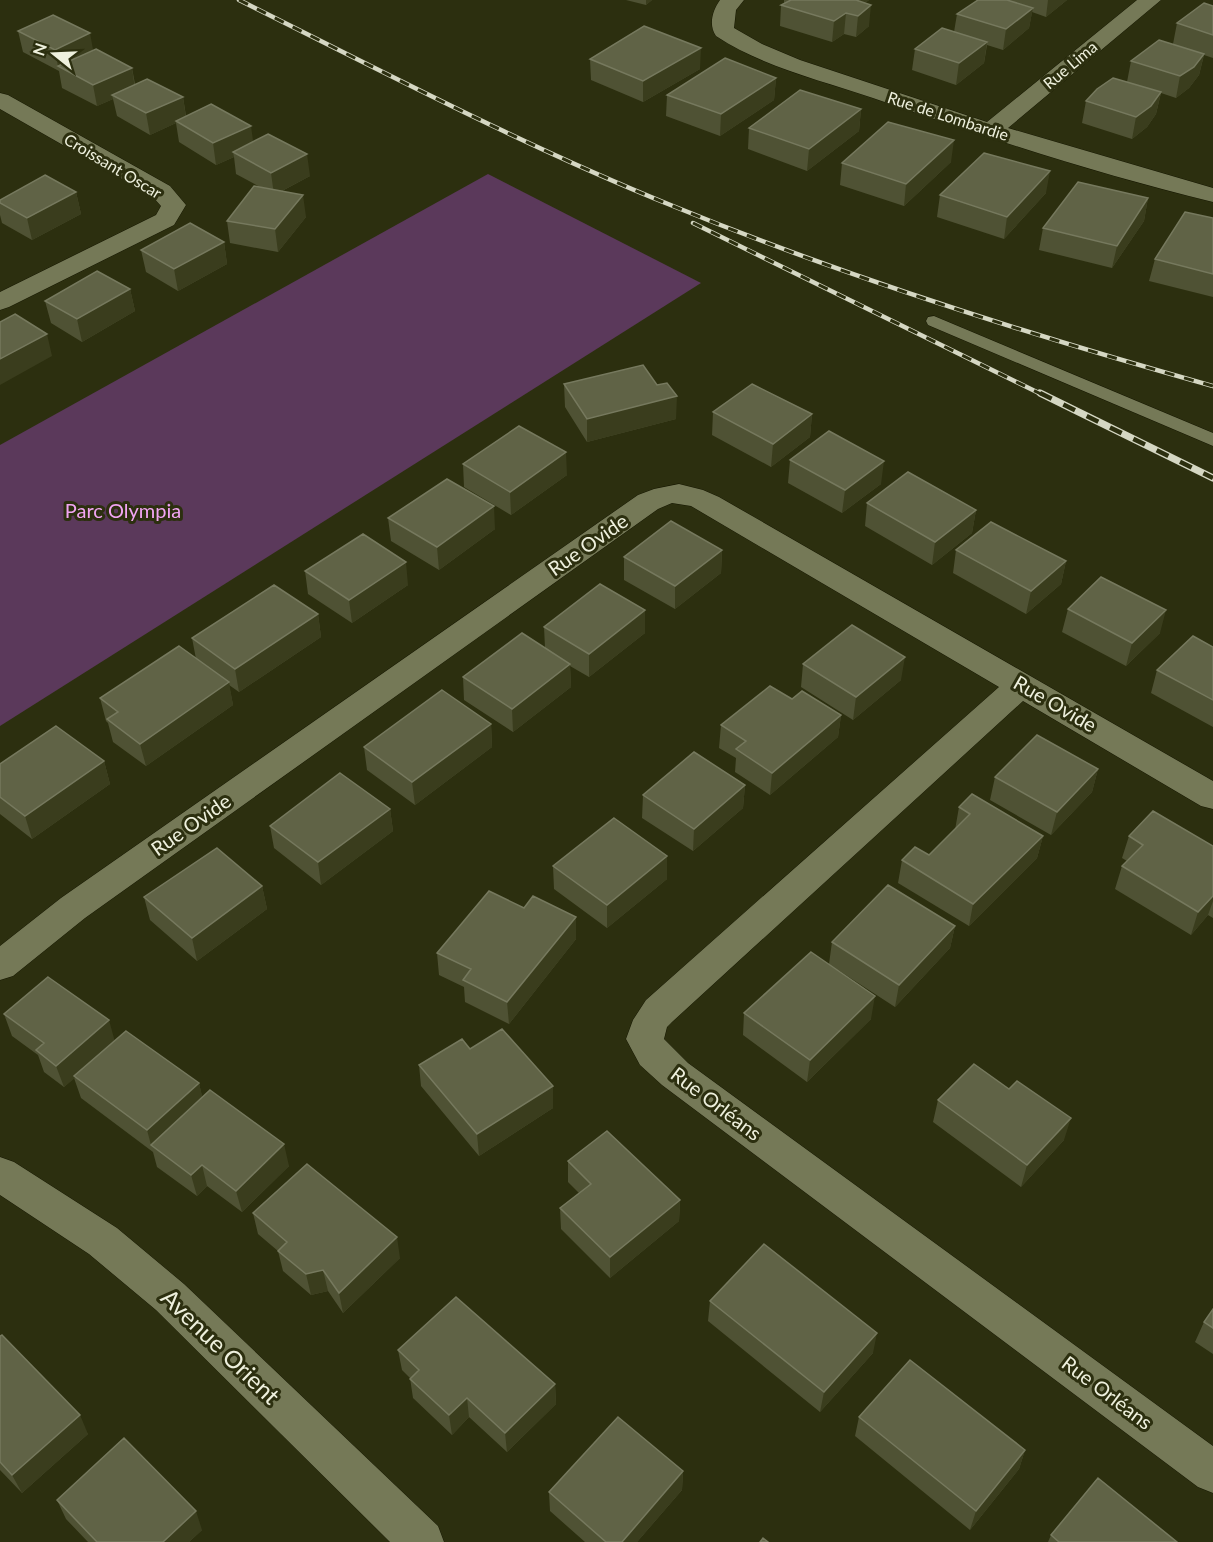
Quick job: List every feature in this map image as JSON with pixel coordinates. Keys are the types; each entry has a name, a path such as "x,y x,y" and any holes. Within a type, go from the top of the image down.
{"street":[{"name":"Rue de Lombardie","path":"733,0 727,4 722,18 724,31 740,43 825,75 990,131 1153,180 1213,195"},
{"name":"Rue Lima","path":"990,131 1150,0"},
{"name":"Croissant Oscar","path":"0,100 160,191 174,205 165,220 0,302"},
{"name":"Rue Ovide","path":"0,966 35,936 93,894 648,502 668,493 684,492 700,499 1213,797"},
{"name":"Rue Orléans","path":"1022,684 659,1011 651,1020 645,1039 653,1054 675,1074 1213,1472"},
{"name":"Avenue Orient","path":"0,1174 103,1241 170,1297 422,1542"}],"lane":[{"path":"934,321 1213,440"}],"green space":[{"name":"Parc Olympia","path":"488,174 701,283 0,726 0,445"}],"building":[{"path":"791,0 856,0 871,5 858,16 846,13 834,21 781,5"},
{"path":"978,0 1007,0 1033,8 1006,29 957,14"},
{"path":"1204,3 1213,6 1213,35 1177,23"},
{"path":"53,15 90,33 55,50 18,31"},
{"path":"644,26 701,48 643,81 590,59"},
{"path":"942,28 987,42 959,63 915,49"},
{"path":"1159,40 1204,54 1194,67 1180,76 1131,61"},
{"path":"96,49 132,68 93,85 58,66"},
{"path":"725,58 776,78 721,114 667,95"},
{"path":"1113,78 1161,92 1151,106 1136,117 1086,101 1097,89"},
{"path":"147,79 183,97 146,113 112,95"},
{"path":"800,90 861,109 809,149 749,128"},
{"path":"211,104 251,126 213,143 176,121"},
{"path":"888,122 954,140 906,184 842,163"},
{"path":"268,134 307,154 271,173 233,152"},
{"path":"984,153 1050,171 1007,217 940,195"},
{"path":"45,175 76,192 27,218 0,203 0,200"},
{"path":"1078,182 1148,198 1117,246 1043,228"},
{"path":"254,186 303,195 275,229 227,221"},
{"path":"1185,212 1213,218 1213,274 1155,259"},
{"path":"190,223 224,242 174,269 141,250"},
{"path":"97,271 130,289 77,319 45,301"},
{"path":"15,314 47,334 0,359 0,322"},
{"path":"643,365 657,385 667,383 677,396 587,419 564,384"},
{"path":"752,384 812,414 773,444 713,412"},
{"path":"519,426 566,452 510,492 463,464"},
{"path":"829,431 884,461 845,490 790,460"},
{"path":"908,472 976,510 935,542 867,503"},
{"path":"447,479 494,506 437,547 388,518"},
{"path":"671,521 722,550 675,586 624,557"},
{"path":"991,522 1066,561 1031,591 956,550"},
{"path":"363,534 406,562 349,600 305,571"},
{"path":"1101,577 1166,610 1132,643 1068,609"},
{"path":"600,584 645,610 589,654 544,627"},
{"path":"274,585 318,614 235,669 192,638"},
{"path":"852,625 905,657 856,697 803,664"},
{"path":"522,633 570,664 512,709 463,677"},
{"path":"1193,636 1213,647 1213,700 1157,670"},
{"path":"179,646 229,682 140,744 107,719 118,712 100,698"},
{"path":"770,686 792,699 802,691 841,715 772,773 736,749 746,741 721,725"},
{"path":"442,690 491,724 412,782 364,747"},
{"path":"56,726 104,761 25,816 0,797 0,764"},
{"path":"1037,735 1098,769 1057,812 995,777"},
{"path":"694,752 745,785 694,829 643,795"},
{"path":"340,773 390,809 318,862 270,826"},
{"path":"972,794 1043,836 973,904 902,860 915,847 929,855 970,814 959,807"},
{"path":"1153,811 1213,846 1213,896 1198,912 1122,866 1143,845 1129,836"},
{"path":"614,818 667,856 607,905 553,866"},
{"path":"217,848 262,886 192,938 144,897"},
{"path":"888,885 955,926 899,985 832,942"},
{"path":"489,891 524,908 533,896 576,917 507,1002 463,980 471,969 437,953"},
{"path":"811,952 875,996 810,1060 744,1013"},
{"path":"48,977 109,1020 56,1066 36,1050 44,1043 4,1014"},
{"path":"502,1029 553,1086 477,1134 419,1065 462,1039 470,1049"},
{"path":"126,1031 199,1083 147,1130 74,1076"},
{"path":"974,1064 1009,1089 1017,1081 1071,1118 1027,1165 938,1100"},
{"path":"210,1090 284,1144 236,1191 202,1165 191,1175 151,1145"},
{"path":"607,1131 680,1200 610,1257 560,1208 591,1184 568,1161"},
{"path":"307,1164 397,1237 339,1293 323,1270 306,1274 278,1251 287,1242 253,1213"},
{"path":"764,1244 877,1333 824,1392 710,1301"},
{"path":"456,1297 555,1384 505,1433 467,1398 449,1415 410,1379 419,1370 398,1350"},
{"path":"1213,1309 1213,1328 1204,1322"},
{"path":"2,1335 80,1415 12,1475 0,1462 0,1336"},
{"path":"910,1360 1025,1450 976,1511 859,1417"},
{"path":"618,1417 683,1471 622,1542 606,1542 549,1492"},
{"path":"124,1438 196,1511 163,1542 97,1542 57,1500"},
{"path":"1098,1478 1177,1542 1059,1542 1051,1535"}],"railway":[{"path":"239,0 508,133 673,206 806,257 940,304 1213,386"},
{"path":"693,223 1043,395"},
{"path":"1040,393 1213,478"}]}
